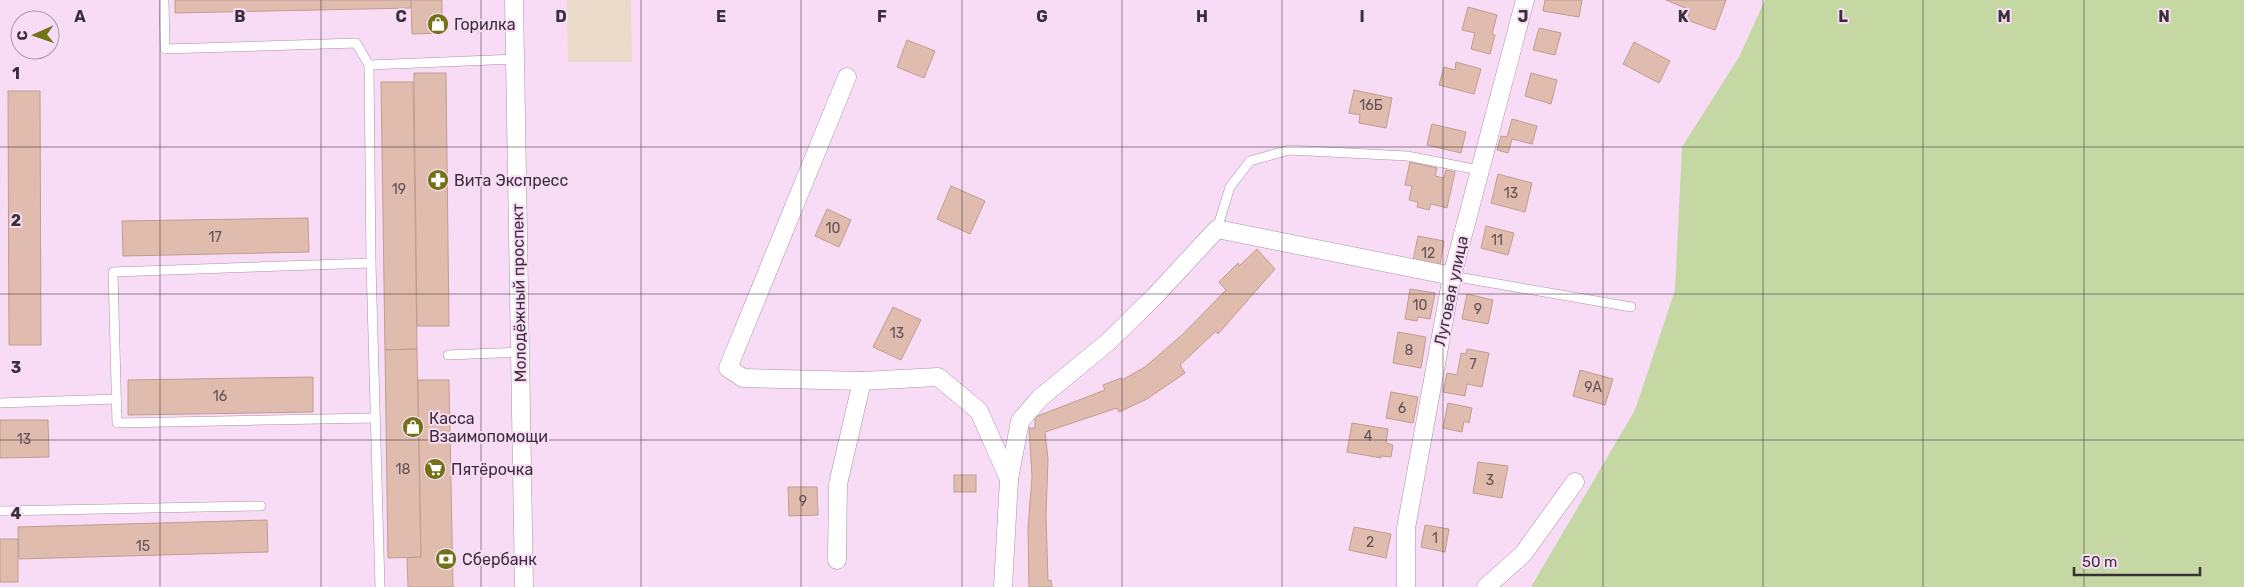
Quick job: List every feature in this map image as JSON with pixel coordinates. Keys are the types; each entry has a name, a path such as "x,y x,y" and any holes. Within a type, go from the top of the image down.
{"street":[{"name":"Молодёжный проспект","path":"514,0 524,587"},
{"name":"Луговая улица","path":"1406,587 1406,528 1452,276 1525,0"},
{"path":"847,77 728,368 743,378 862,381 938,377 979,411 1009,479"},
{"path":"1004,587 1009,479 1020,421 1040,398 1108,342 1147,304 1217,229 1452,276"},
{"path":"837,560 838,484 862,381"},
{"path":"1486,587 1523,554 1575,482"}],"lane":[{"path":"164,0 165,49 356,43 369,65 371,263 380,587"},
{"path":"369,65 516,59"},
{"path":"1217,229 1230,187 1250,161 1289,150 1407,156 1479,170"},
{"path":"371,263 113,272 116,399 117,423 375,418"},
{"path":"1452,276 1631,307"},
{"path":"448,354 520,352"},
{"path":"0,403 116,399"},
{"path":"0,511 262,506"}],"shaded area":[{"path":"567,0 631,0 632,62 568,62"}],"green space":[{"path":"1765,0 2244,0 2244,587 1531,587 1635,410 1675,290 1682,147 1739,57"}],"building":[{"path":"175,0 411,0 411,8 175,13"},
{"path":"411,0 442,0 442,33 412,34"},
{"path":"1545,0 1582,0 1579,17 1543,11"},
{"path":"1666,0 1726,0 1715,30 1687,20 1690,10"},
{"path":"1468,7 1497,15 1492,34 1495,35 1490,54 1471,49 1475,33 1462,30"},
{"path":"1539,28 1561,33 1555,55 1533,50"},
{"path":"907,40 935,51 924,78 897,67"},
{"path":"1634,42 1670,61 1659,83 1623,64"},
{"path":"1456,62 1481,69 1474,94 1439,85 1444,67 1455,70"},
{"path":"414,73 446,73 449,326 417,326"},
{"path":"1531,73 1557,80 1551,104 1525,96"},
{"path":"381,82 413,82 417,349 385,350"},
{"path":"1354,90 1392,98 1386,128 1359,123 1360,115 1349,113"},
{"path":"8,91 40,91 41,345 9,345"},
{"path":"1512,119 1537,126 1532,144 1512,139 1508,153 1497,150 1501,136 1507,137"},
{"path":"1432,124 1466,132 1461,153 1427,145"},
{"path":"1410,162 1437,168 1435,176 1444,178 1446,170 1455,172 1447,208 1431,204 1429,210 1417,207 1418,202 1409,200 1412,186 1405,185"},
{"path":"1498,174 1532,183 1525,212 1491,203"},
{"path":"951,186 985,201 970,234 937,219"},
{"path":"827,209 851,220 839,247 815,236"},
{"path":"308,218 309,252 123,256 122,221"},
{"path":"1486,226 1514,233 1508,255 1481,248"},
{"path":"1418,236 1444,241 1440,265 1412,265"},
{"path":"1257,249 1275,269 1218,334 1216,331 1180,365 1185,373 1147,399 1119,412 1117,408 1045,432 1048,459 1046,515 1048,581 1051,580 1052,587 1029,587 1028,528 1032,477 1029,428 1035,428 1035,417 1105,390 1103,385 1121,378 1122,380 1145,367 1183,334 1226,290 1219,282 1238,263 1239,266"},
{"path":"1410,289 1435,293 1430,319 1418,317 1417,321 1405,319"},
{"path":"1467,294 1493,300 1488,324 1462,319"},
{"path":"893,307 921,320 901,360 873,347"},
{"path":"1398,332 1426,337 1421,368 1393,363"},
{"path":"417,349 421,557 388,558 385,350"},
{"path":"1467,349 1489,353 1482,387 1467,384 1465,396 1443,392 1447,373 1457,375 1461,353 1466,354"},
{"path":"1580,370 1613,379 1605,405 1573,396"},
{"path":"313,377 313,412 128,415 128,380"},
{"name":"Пятёрочка","path":"418,380 449,380 453,587 408,587 407,558 421,557"},
{"path":"1391,392 1418,397 1413,423 1386,418"},
{"path":"1448,403 1472,408 1469,423 1464,421 1462,432 1443,428"},
{"path":"0,420 48,420 49,457 0,458"},
{"path":"1352,423 1388,429 1386,443 1393,445 1391,457 1381,456 1381,458 1347,452"},
{"path":"1478,462 1508,466 1502,498 1473,493"},
{"path":"954,475 976,475 976,492 954,492"},
{"path":"788,487 817,487 818,515 789,516"},
{"path":"267,520 268,552 19,559 18,527"},
{"path":"1425,525 1449,529 1445,552 1421,547"},
{"path":"1354,527 1391,534 1386,558 1349,550"},
{"path":"0,539 18,539 18,582 0,582"}],"place":[{"name":"Горилка","path":"438,24"},
{"name":"Вита Экспресс","path":"438,180"},
{"name":"Касса Взаимопомощи","path":"413,427"},
{"name":"Пятёрочка","path":"435,469"},
{"name":"Сбербанк","path":"446,559"}]}
